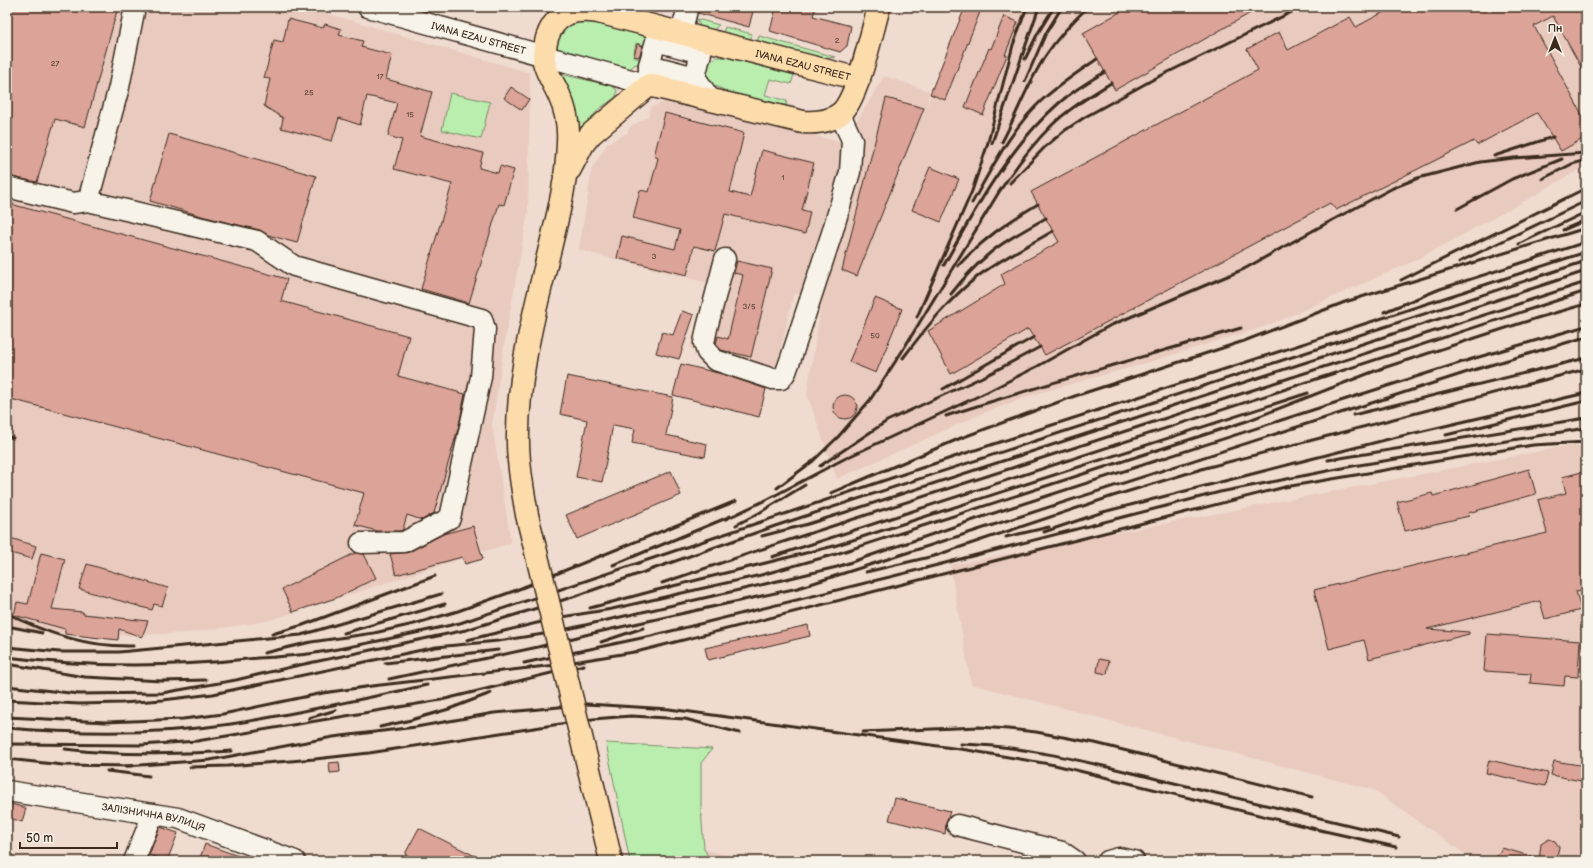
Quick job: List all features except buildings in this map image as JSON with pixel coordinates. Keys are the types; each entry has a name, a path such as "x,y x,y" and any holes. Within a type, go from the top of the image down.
{"main road":[{"path":"859,79 879,7"},
{"name":"IVANA EZAU STREET","path":"566,179 568,140 565,110 547,71 544,56 544,47 552,26 564,11 583,10 598,12 653,33 681,33 710,48 859,79 849,104 840,114 829,120 816,123 803,122 678,92 649,75"},
{"path":"611,861 527,515 520,471 518,435 521,387 525,359 566,179 576,156 591,134 649,75"}],"street":[{"path":"88,201 119,87 135,7"},
{"name":"IVANA EZAU STREET","path":"368,7 544,56 649,75"},
{"path":"681,33 688,7"},
{"path":"678,92 695,77 710,48 653,33 649,75 695,77"},
{"path":"695,77 710,99"},
{"path":"725,259 704,343 707,352 715,360 773,379 781,379 786,372 799,336 850,172 852,140 840,114"},
{"path":"7,187 73,203 88,201 257,241 294,266 482,319 485,329 481,377 450,518 404,542 361,544"},
{"name":"ЗАЛІЗНИЧНА ВУЛИЦЯ","path":"7,791 178,818 295,861"},
{"path":"134,861 153,814"},
{"path":"957,825 1062,852 1075,861"},
{"path":"1108,861 1119,858 1134,861"}],"shaded area":[{"path":"7,7 305,7 530,73 528,212 505,340 492,425 511,543 267,621 188,633 109,636 7,629"},
{"path":"965,7 1586,7 1586,176 1585,177 1579,170 1414,261 1281,320 1260,328 1146,363 1032,395 981,414 837,479 807,394 822,300 794,293 775,372 690,348 708,283 579,250 592,168 608,143 627,133 630,127 648,117 651,107 670,100 844,143 884,76 929,91 928,104"},
{"path":"1567,446 1586,446 1586,861 1475,861 1374,790 971,684 950,565"},
{"path":"704,849 748,861 711,861"}],"green space":[{"path":"591,19 633,31 653,40 651,47 636,43 633,57 647,61 634,65 626,73 555,52 560,37 566,28 575,23"},
{"path":"697,19 719,25 712,31 700,27"},
{"path":"725,27 752,34 750,41 723,33"},
{"path":"759,36 835,57 822,59 757,43"},
{"path":"717,57 725,57 794,75 791,84 770,79 765,95 787,101 785,110 753,102 710,84 706,76 706,69 710,62"},
{"path":"561,74 612,86 617,90 616,97 599,109 578,133 572,100"},
{"path":"450,93 490,102 481,139 442,130"},
{"path":"606,743 712,749 701,763 701,809 704,849 711,861 630,861"}],"railway":[{"path":"917,317 972,191 987,146 1013,45 1027,7"},
{"path":"992,143 1039,7"},
{"path":"1025,59 1038,33 1054,7"},
{"path":"1025,81 1046,33 1062,7"},
{"path":"1002,142 1034,76 1046,55 1055,42 1088,7"},
{"path":"1010,183 1045,147 1064,131 1085,117 1154,79 1302,7"},
{"path":"972,203 1011,136 1030,112 1054,90 1097,59"},
{"path":"944,265 981,200 1009,158 1024,139 1059,103 1081,86 1105,72"},
{"path":"777,488 813,461 838,437 870,400 901,353 999,192 1030,150 1051,126 1065,114 1111,83"},
{"path":"1494,156 1553,137"},
{"path":"726,519 768,499 844,459 987,392 1038,366 1109,326 1244,269 1393,188 1418,178 1480,162 1586,153"},
{"path":"1457,209 1512,179 1562,159"},
{"path":"1542,179 1572,164 1586,160"},
{"path":"1401,280 1586,188"},
{"path":"1459,262 1586,201"},
{"path":"958,266 995,232 1038,204"},
{"path":"1519,244 1586,212"},
{"path":"951,294 970,272 990,253 1010,239 1046,218"},
{"path":"1563,230 1586,220"},
{"path":"831,493 961,438 1075,396 1244,341 1345,302 1586,228"},
{"path":"903,358 938,315 977,277 995,264 1053,231"},
{"path":"1384,312 1440,289 1586,242"},
{"path":"7,657 38,661 101,665 164,665 294,656 370,643 460,623 963,454 1586,252"},
{"path":"7,686 79,694 162,693 236,680 466,630 576,596 775,526 1586,261"},
{"path":"762,536 840,514 1586,271"},
{"path":"662,583 780,543 1586,282"},
{"path":"772,557 1586,291"},
{"path":"1380,369 1537,318 1586,304"},
{"path":"7,700 79,704 122,703 213,694 436,647 498,641 550,633 837,567 988,515 1356,396 1472,359 1586,326"},
{"path":"946,416 1241,328"},
{"path":"943,389 1034,337"},
{"path":"389,679 798,588 1477,369 1586,337"},
{"path":"820,466 887,421 989,374 1040,347"},
{"path":"1353,415 1586,358"},
{"path":"467,640 562,617 612,609 761,575 836,554 1247,421 1385,367"},
{"path":"934,556 1113,496 1205,468 1586,369"},
{"path":"590,608 834,546 1308,393"},
{"path":"1044,532 1103,512 1389,439 1586,393"},
{"path":"1446,435 1586,401"},
{"path":"1328,460 1586,418"},
{"path":"922,569 1220,492 1353,466 1586,428"},
{"path":"7,436 13,438"},
{"path":"7,717 106,722 183,719 223,714 323,693 555,665 640,651 1285,487 1533,445 1586,442"},
{"path":"736,525 805,485"},
{"path":"264,653 311,642 374,633 414,624 458,611 514,591 736,501"},
{"path":"613,565 731,516"},
{"path":"1006,537 1049,527"},
{"path":"866,572 938,555"},
{"path":"524,663 651,636 926,568"},
{"path":"272,634 303,625 435,576"},
{"path":"7,647 59,652 119,652 301,635 441,594"},
{"path":"344,633 445,604"},
{"path":"7,613 37,627 68,638 84,642 116,646 133,646"},
{"path":"7,626 42,633"},
{"path":"601,642 643,628"},
{"path":"385,663 498,650"},
{"path":"7,664 85,677 162,681 206,680"},
{"path":"7,744 142,745 197,741 441,700 584,665"},
{"path":"7,728 91,732 147,732 203,728 280,716 427,685"},
{"path":"380,727 449,709 491,693"},
{"path":"126,766 210,760 333,737 416,727 494,713 587,704 669,709 967,750 1055,765 1320,830 1396,847"},
{"path":"309,718 336,710"},
{"path":"190,767 228,766 369,753 593,719 631,716 685,719 740,733"},
{"path":"863,732 979,727 1036,732 1095,743 1312,797"},
{"path":"961,744 1013,748 1064,757 1399,837"},
{"path":"65,749 128,754 232,751"},
{"path":"7,759 63,765 132,766"},
{"path":"107,771 149,776"}]}
